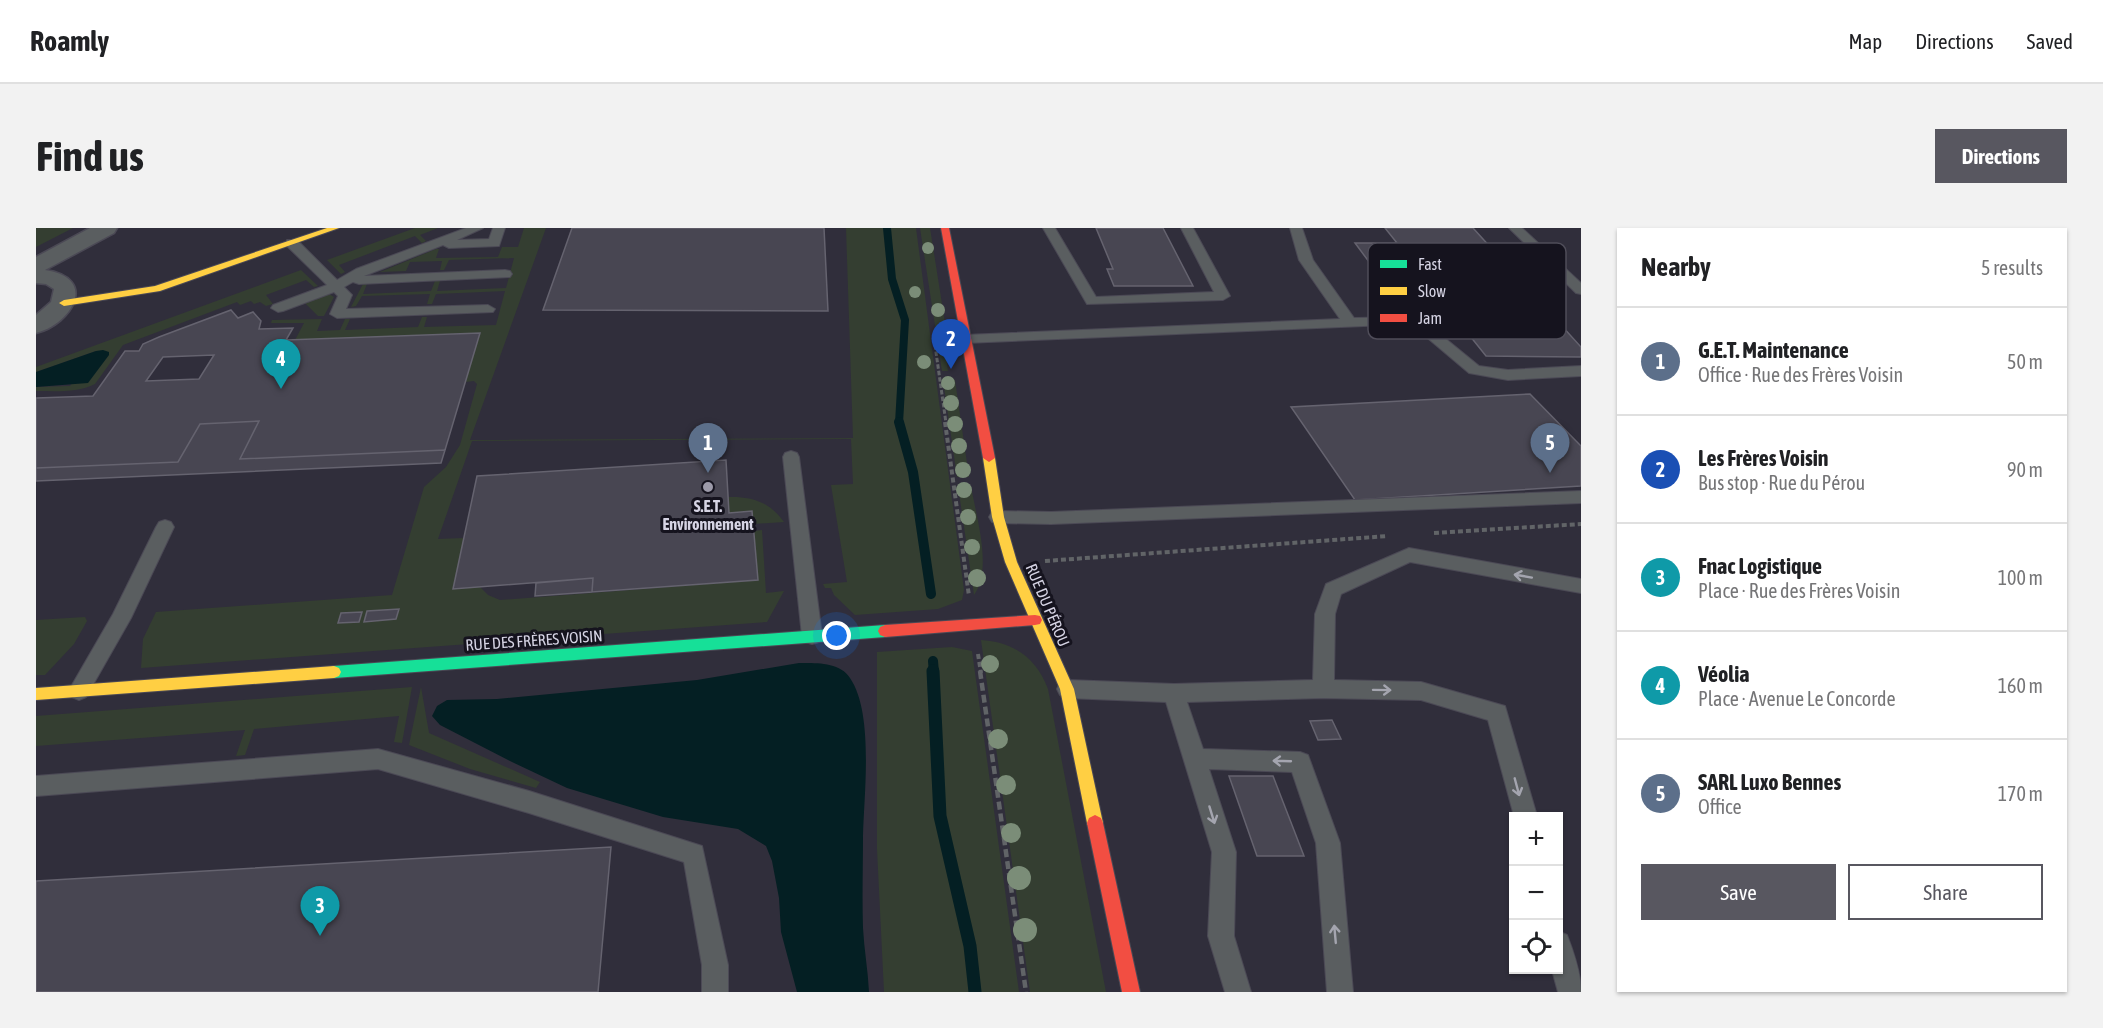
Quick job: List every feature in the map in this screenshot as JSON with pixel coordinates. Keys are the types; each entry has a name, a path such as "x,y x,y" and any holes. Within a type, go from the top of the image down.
{"street":[{"path":"63,293 157,290 335,228"},
{"name":"RUE DU PÉROU","path":"945,228 965,339 982,415 998,517 1011,562 1067,690 1131,992"},
{"path":"36,266 101,232"},
{"path":"36,326 52,316 75,261 101,232"},
{"path":"36,276 54,279 63,293"},
{"name":"RUE DES FRÈRES VOISIN","path":"36,694 1035,620"}],"lane":[{"path":"336,286 361,272 477,228"},
{"path":"434,244 494,243 499,228"},
{"path":"1049,228 1092,301 1223,296 1186,228"},
{"path":"1296,228 1306,260 1351,324"},
{"path":"1515,228 1531,243"},
{"path":"292,243 345,295 337,314 488,309"},
{"path":"278,308 336,286 368,278 505,274"},
{"path":"1566,276 1581,290"},
{"path":"965,339 1368,323"},
{"path":"1437,339 1474,370 1508,375 1581,371"},
{"path":"791,457 812,636"},
{"path":"998,517 1051,518 1581,497"},
{"path":"79,691 121,618 165,527"},
{"path":"1323,689 1325,614 1333,589 1409,555 1581,586"},
{"path":"1067,690 1174,693 1323,689 1420,691 1497,713 1524,812"},
{"path":"1174,693 1224,852 1221,936 1238,992"},
{"path":"36,786 378,759 550,809 694,854 715,964 715,992"},
{"path":"1195,759 1300,762 1328,843 1340,992"},
{"path":"1563,962 1571,992"}],"path":[{"path":"934,339 969,591 968,603"},
{"path":"1429,533 1581,524"},
{"path":"1011,562 1097,559 1393,536"},
{"path":"977,644 1026,992"}],"shaded area":[{"path":"36,228 73,228 36,247"},
{"path":"415,228 438,228 420,235 426,241 422,243 415,236 339,265 345,272 341,274 327,260"},
{"path":"524,228 546,228 470,440 853,438 846,228 916,228 964,590 962,600 938,609 855,615 834,595 831,588 825,588 823,584 847,582 831,485 853,484 851,439 472,441 438,539 464,538 453,589 480,587 488,595 500,600 758,580 754,531 762,530 766,593 784,591 767,622 141,668 143,639 156,612 392,595 424,487 446,467 460,445 477,384 474,381 465,382 480,333 295,340 304,323 271,323 272,320 322,319 317,331 340,330 345,319 350,319 345,330 418,327 422,317 427,317 424,327 496,325 505,291 436,294 432,304 427,304 430,294 362,296 356,306 351,307 363,284 367,284 363,294 431,291 435,281 440,281 437,291 506,288 514,258 449,260 444,270 440,270 442,261 410,262 406,271 380,272 436,249 439,249 436,258 498,257 502,247 518,247"},
{"path":"920,228 930,228 949,348 945,348 948,371 942,371"},
{"path":"301,270 318,286 314,287 306,280 266,295 273,304 266,306 260,302 254,304 251,301 240,305 237,302 123,345 95,384 88,387 66,391 36,391 36,387 70,386 96,351 36,372 36,367"},
{"path":"329,294 334,297 324,316 318,316 305,303"},
{"path":"103,350 109,352 109,355 88,383 36,387 36,372"},
{"path":"943,380 955,380 969,477 957,477"},
{"path":"958,486 971,486 982,542 982,572 980,584 974,595"},
{"path":"728,497 752,499 766,505 784,522 753,524 752,511 729,513"},
{"path":"85,617 87,621 74,644 45,675 36,675 36,620"},
{"path":"981,640 1003,644 1022,653 1037,668 1048,689 1106,992 1030,992"},
{"path":"952,647 972,651 1019,992 884,992 877,849 877,652"},
{"path":"799,663 827,664 846,673 857,693 862,712 866,754 863,916 869,992 797,992 781,932 779,898 772,861 766,846 738,829 663,817 567,788 440,725 432,716 437,706 447,700 497,699 697,680"},
{"path":"412,687 402,743 394,742 399,716 254,729 245,755 236,756 245,730 36,746 36,716"},
{"path":"421,687 429,733 540,782 536,788 470,769 409,745"}],"building":[{"path":"572,228 824,228 828,311 543,310"},
{"path":"1096,228 1163,228 1193,286 1114,286 1107,269 1113,269"},
{"path":"1385,228 1473,228 1487,243 1397,243"},
{"path":"1355,243 1368,243 1368,260"},
{"path":"231,310 238,318 253,312 261,321 259,329 293,328 286,340 480,333 445,450 240,459 259,421 200,424 178,462 36,468 36,398 93,396 125,351 139,351 143,344","holes":["214,355 199,379 146,381 163,357"]},
{"path":"1566,330 1581,347 1581,357 1486,356 1472,339 1566,339"},
{"path":"1530,394 1581,446 1581,486 1355,500 1291,407"},
{"path":"259,421 240,459 445,450 441,463 36,481 36,468 178,462 200,424"},
{"path":"726,460 729,513 752,511 758,580 592,592 593,578 453,589 477,476"},
{"path":"593,578 592,592 535,596 536,583"},
{"path":"399,609 396,619 364,622 367,611"},
{"path":"362,612 359,622 338,623 341,613"},
{"path":"1332,720 1341,739 1318,740 1310,721"},
{"path":"1229,776 1273,776 1304,856 1257,856"},
{"path":"611,847 598,992 36,992 36,881"}],"waterway":[{"path":"887,228 892,279 905,320 899,422"},
{"path":"899,422 913,472 931,594"},
{"path":"933,661 934,673"},
{"path":"933,671 940,816 970,946 975,992"}],"traffic: fast":[{"path":"334,672 885,631"}],"traffic: slow":[{"path":"64,303 157,289 335,228"},
{"path":"989,458 998,517 1011,562 1067,689 1095,823"},
{"path":"36,694 334,672"}],"traffic: jam":[{"path":"945,228 989,458"},
{"path":"885,631 1035,620"},
{"path":"1095,823 1131,992"}],"place":[{"name":"Les Frères Voisin","path":"951,369"},
{"name":"Véolia","path":"281,389"},
{"name":"G.E.T. Maintenance","path":"708,473"},
{"name":"SARL Luxo Bennes","path":"1550,473"},
{"name":"S.E.T. Environnement","path":"708,487"},
{"name":"Fnac Logistique","path":"320,936"}]}
